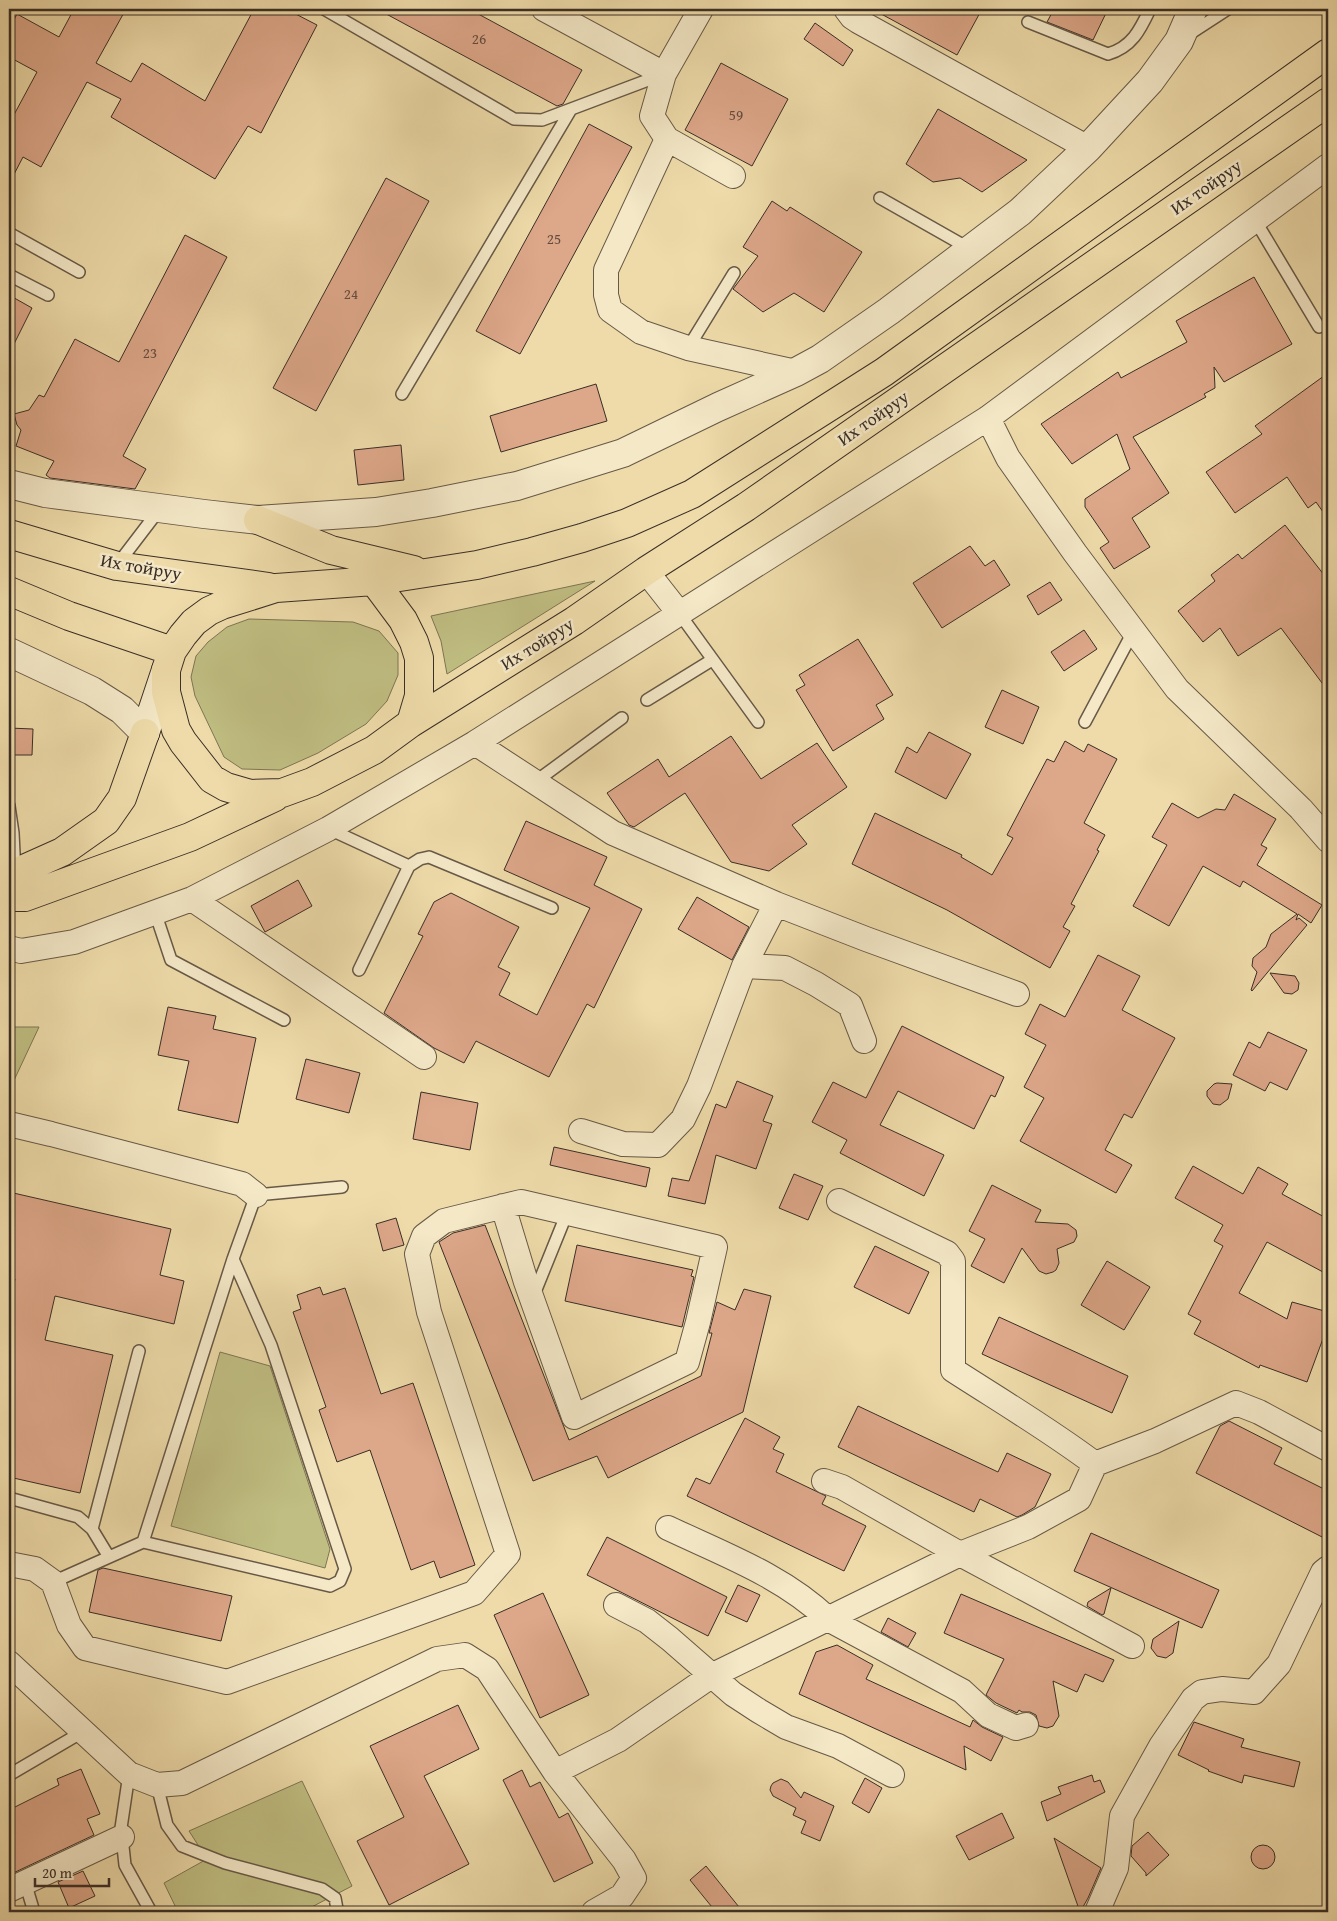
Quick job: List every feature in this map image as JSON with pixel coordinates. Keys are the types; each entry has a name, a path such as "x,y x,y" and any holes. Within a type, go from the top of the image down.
{"main road":[{"name":"Их тойруу","path":"9,534 117,566 276,588 374,581 477,564 582,538 627,523 692,494 884,372 1328,53"},
{"name":"Их тойруу","path":"282,793 312,782 374,750 411,723 574,621 646,571 746,507 1328,102"},
{"path":"258,520 331,550 427,573"},
{"path":"374,581 403,620 414,642 419,658 419,696 411,723"},
{"path":"276,588 222,605 209,611 194,622 169,660 166,692 176,730 183,742 212,778 226,787 250,794 282,793"},
{"path":"9,591 169,660"},
{"path":"145,733 122,798 106,821 62,852 11,883 25,897 190,837 282,793"}],"street":[{"path":"544,9 664,74"},
{"path":"701,9 664,74 652,116 666,139 733,176"},
{"path":"846,9 858,21 1088,148"},
{"path":"9,484 45,493 258,520 376,512 432,503 517,486 623,453 820,359 889,311 1020,212 1088,148 1150,81 1179,41 1193,9"},
{"path":"666,139 606,270 606,295 610,310 640,332 688,348 796,372"},
{"path":"9,948 21,951 74,942 192,898 328,829 475,743 988,418 1328,166"},
{"path":"988,418 1008,458 1075,553 1177,689 1301,809 1328,840"},
{"path":"646,571 679,613"},
{"path":"9,652 92,691 122,710 145,733 169,660"},
{"path":"475,743 613,833 776,904 1017,994"},
{"path":"192,898 424,1057"},
{"path":"580,1131 623,1144 658,1145 683,1120 699,1086 744,966 776,904"},
{"path":"744,966 785,968 850,1005 864,1041"},
{"path":"9,1124 242,1184 256,1195"},
{"path":"839,1200 947,1253 953,1260 953,1370 1060,1438 1095,1464"},
{"path":"9,1564 36,1569 54,1582 69,1625 85,1648 227,1682 474,1593 508,1554 429,1312 417,1254 424,1236 444,1221 504,1206 521,1202 715,1247 687,1362 574,1417 532,1299 504,1206"},
{"path":"555,1772 618,1740 712,1676 960,1554 1028,1527 1079,1499 1095,1464 1155,1441 1236,1402 1259,1412 1328,1449"},
{"path":"824,1480 842,1487 960,1554 1132,1646"},
{"path":"668,1528 761,1572 812,1604 828,1618 962,1691 988,1716 1016,1728 1026,1725"},
{"path":"1097,1912 1116,1868 1122,1816 1160,1746 1193,1699 1202,1692 1222,1689 1254,1692 1279,1664 1323,1572 1328,1568"},
{"path":"616,1605 647,1621 670,1638 712,1676 752,1707 786,1727 838,1746 892,1775"},
{"path":"9,1663 129,1774 157,1785 182,1783 437,1659 465,1655 486,1669 555,1772 624,1860 634,1878 622,1896 594,1912"},
{"path":"17,1886 122,1837"}],"lane":[{"path":"324,9 514,119 542,120 664,74"},
{"path":"1028,22 1108,54 1120,50 1140,31 1150,9"},
{"path":"1179,41 1228,9"},
{"path":"402,394 570,111"},
{"path":"880,198 971,249"},
{"path":"1255,220 1319,327"},
{"path":"9,234 79,272"},
{"path":"688,348 734,272"},
{"path":"9,275 48,295"},
{"path":"117,566 160,509"},
{"path":"679,613 758,722"},
{"path":"1086,722 1134,630"},
{"path":"647,700 712,660"},
{"path":"535,782 622,718"},
{"path":"9,806 13,833 11,883"},
{"path":"328,829 409,866"},
{"path":"359,970 409,866 420,859 429,857 552,908"},
{"path":"155,912 171,960 284,1020"},
{"path":"143,1542 233,1259 256,1195 342,1187"},
{"path":"532,1299 567,1212"},
{"path":"54,1582 143,1542 330,1586 340,1581 345,1569 271,1345 233,1259"},
{"path":"92,1529 139,1351"},
{"path":"9,1498 78,1517 92,1529 109,1557"},
{"path":"9,1775 84,1731"},
{"path":"129,1774 122,1828 125,1865 151,1912"},
{"path":"157,1785 167,1824 182,1846 225,1863 322,1889 335,1898 337,1909 333,1912"},
{"path":"17,1886 34,1912"}],"shaded area":[{"path":"595,581 447,674 441,641 431,616"},
{"path":"249,619 353,622 379,631 398,653 398,675 387,701 366,724 318,753 280,770 242,769 224,757 195,696 191,677 196,656 208,642 227,627"},
{"path":"9,1027 39,1027 9,1091"},
{"path":"220,1352 270,1366 330,1549 325,1568 171,1526"},
{"path":"302,1781 352,1886 302,1912 178,1912 164,1883 207,1859 189,1831"}],"building":[{"path":"74,9 126,9 96,63 131,82 142,63 205,101 254,9 286,9 317,25 261,133 248,126 215,179 111,117 121,99 87,82 41,167 23,157 9,184 9,124 37,72 9,57 9,29 17,14 59,37"},
{"path":"377,9 469,9 582,70 563,104 557,106"},
{"path":"872,9 982,9 957,55"},
{"path":"1054,9 1108,9 1093,40 1047,22"},
{"path":"815,23 853,50 843,66 804,39"},
{"path":"721,63 788,99 752,166 685,130"},
{"path":"938,109 1027,160 982,192 960,178 933,182 906,164"},
{"path":"589,124 632,147 520,354 476,331"},
{"path":"386,178 429,201 316,411 273,388"},
{"path":"772,201 787,211 790,207 862,252 824,312 794,293 763,312 733,289 758,256 743,247"},
{"path":"185,235 227,257 123,456 146,469 135,489 50,478 46,475 54,461 16,446 21,430 17,425 14,414 29,410 39,395 44,397 75,339 119,362"},
{"path":"1254,277 1292,344 1224,382 1214,367 1215,388 1204,394 1206,397 1133,437 1169,493 1132,518 1150,547 1114,569 1100,548 1109,542 1085,507 1085,499 1130,469 1117,434 1072,464 1041,424 1118,372 1121,378 1187,342 1176,321"},
{"path":"9,295 32,308 9,354"},
{"path":"1328,373 1328,519 1316,502 1308,508 1287,477 1235,513 1206,472 1262,434 1255,426"},
{"path":"596,384 607,421 501,452 490,416"},
{"path":"401,445 404,480 358,485 354,450"},
{"path":"1285,525 1328,580 1328,691 1281,628 1238,656 1220,628 1203,642 1178,611 1215,581 1211,575 1238,554 1242,559"},
{"path":"970,546 985,566 994,560 1010,585 942,628 913,583"},
{"path":"1050,582 1062,600 1038,615 1027,596"},
{"path":"1084,630 1097,649 1064,671 1051,652"},
{"path":"858,639 893,695 876,705 884,719 833,751 796,690 805,685 799,675"},
{"path":"1002,690 1039,707 1023,744 985,727"},
{"path":"9,728 33,729 32,755 9,755"},
{"path":"929,732 971,754 946,799 895,772 907,747 917,753"},
{"path":"731,736 761,779 817,743 847,787 792,825 807,844 769,871 731,862 685,793 634,827 629,825 607,793 658,759 669,777"},
{"path":"1065,741 1084,752 1088,744 1117,759 1084,823 1105,835 1097,850 1099,851 1071,904 1075,906 1063,927 1070,931 1050,968 947,910 852,864 875,813 962,855 961,857 992,875 1013,838 1007,835 1047,759 1054,762"},
{"path":"1234,794 1276,819 1261,845 1267,848 1257,865 1322,905 1311,923 1298,914 1296,920 1299,918 1307,925 1252,991 1257,972 1252,966 1253,958 1266,947 1271,934 1297,914 1243,881 1240,887 1203,866 1169,926 1133,906 1167,845 1152,837 1172,803 1198,818 1216,809 1225,810"},
{"path":"526,821 607,857 594,885 642,909 594,1008 587,1004 549,1077 476,1041 464,1063 434,1048 384,1013 423,936 418,934 434,902 451,893 519,927 498,967 510,973 499,995 537,1015 590,908 504,870"},
{"path":"298,880 312,906 265,932 251,906"},
{"path":"697,897 749,927 732,960 678,929"},
{"path":"1098,955 1140,976 1122,1010 1175,1038 1132,1118 1124,1114 1105,1150 1132,1165 1116,1193 1020,1141 1044,1098 1024,1087 1046,1045 1025,1034 1040,1004 1065,1017"},
{"path":"1270,973 1295,976 1299,983 1298,990 1292,994 1284,993"},
{"path":"168,1007 216,1016 213,1029 256,1038 238,1123 178,1110 189,1061 158,1055"},
{"path":"902,1026 1004,1077 995,1097 991,1095 974,1129 898,1091 880,1125 944,1155 924,1196 840,1153 847,1140 812,1122 833,1082 866,1098"},
{"path":"1268,1032 1307,1050 1287,1090 1270,1082 1265,1091 1233,1075 1249,1042 1260,1048"},
{"path":"306,1059 360,1073 349,1113 296,1099"},
{"path":"737,1081 773,1096 763,1121 772,1124 756,1169 716,1155 705,1204 668,1196 672,1178 689,1181 716,1104 726,1108"},
{"path":"1217,1083 1232,1084 1228,1099 1220,1105 1213,1104 1207,1096 1207,1091"},
{"path":"421,1092 478,1103 470,1150 413,1139"},
{"path":"554,1147 650,1168 646,1187 550,1165"},
{"path":"1193,1166 1243,1194 1258,1167 1288,1184 1282,1194 1328,1219 1328,1261 1323,1272 1267,1242 1239,1293 1287,1319 1292,1302 1328,1312 1328,1325 1307,1382 1260,1365 1259,1368 1194,1334 1201,1321 1188,1314 1223,1246 1214,1241 1223,1225 1175,1198"},
{"path":"794,1174 823,1186 808,1220 779,1208"},
{"path":"992,1185 1041,1210 1035,1222 1068,1224 1076,1230 1077,1236 1074,1242 1057,1249 1059,1263 1056,1270 1046,1274 1039,1271 1022,1248 1004,1283 971,1266 985,1239 969,1231"},
{"path":"9,1192 171,1229 160,1275 184,1281 174,1324 55,1296 45,1340 113,1355 80,1493 9,1477 9,1305 15,1279 9,1278"},
{"path":"396,1218 404,1245 383,1251 376,1224"},
{"path":"485,1225 569,1440 701,1376 712,1333 709,1333 717,1302 735,1310 744,1289 771,1296 743,1412 608,1478 597,1456 533,1481 439,1242 453,1233"},
{"path":"577,1245 693,1270 691,1276 694,1277 682,1327 565,1301"},
{"path":"875,1246 929,1272 909,1314 854,1287"},
{"path":"1107,1261 1150,1287 1124,1330 1081,1305"},
{"path":"320,1287 323,1295 345,1288 381,1394 413,1383 475,1565 440,1578 434,1561 411,1570 370,1450 337,1462 319,1410 326,1407 293,1312 301,1309 297,1295"},
{"path":"999,1317 1128,1376 1112,1413 982,1354"},
{"path":"858,1406 998,1472 1007,1453 1051,1474 1035,1507 1022,1515 1017,1517 980,1499 974,1512 838,1447"},
{"path":"745,1418 780,1437 773,1449 784,1454 776,1472 826,1496 822,1504 866,1526 844,1571 687,1496 696,1478 710,1484"},
{"path":"1229,1421 1282,1448 1274,1464 1328,1491 1328,1540 1196,1473 1220,1426"},
{"path":"1091,1533 1219,1590 1202,1628 1074,1571"},
{"path":"607,1537 727,1597 708,1636 587,1575"},
{"path":"103,1568 232,1596 221,1641 89,1612 98,1570"},
{"path":"738,1585 760,1595 747,1622 725,1612"},
{"path":"1111,1588 1104,1614 1102,1615 1087,1606 1088,1602"},
{"path":"543,1593 589,1695 540,1718 494,1615"},
{"path":"961,1594 1114,1660 1103,1682 1085,1674 1077,1692 1053,1681 1059,1716 1053,1726 1047,1728 1039,1726 1036,1715 1030,1712 1019,1710 1017,1713 996,1703 986,1695 1004,1659 944,1633"},
{"path":"888,1618 916,1633 908,1647 881,1632"},
{"path":"1179,1621 1173,1653 1166,1658 1157,1656 1151,1648 1153,1639"},
{"path":"837,1645 873,1665 866,1679 970,1727 973,1720 982,1727 1003,1737 991,1761 964,1746 966,1770 799,1694 816,1652"},
{"path":"458,1705 479,1749 424,1776 469,1864 389,1905 357,1841 404,1817 370,1746"},
{"path":"1194,1722 1244,1739 1241,1747 1300,1762 1294,1787 1244,1775 1242,1783 1208,1771 1178,1755"},
{"path":"81,1769 100,1814 87,1819 94,1835 9,1875 9,1810 59,1785 57,1779"},
{"path":"522,1770 530,1787 540,1782 559,1818 568,1813 593,1863 554,1882 503,1780"},
{"path":"1092,1775 1094,1782 1100,1780 1105,1792 1047,1821 1041,1802 1061,1794 1058,1787"},
{"path":"865,1778 882,1788 869,1813 852,1803"},
{"path":"781,1779 788,1782 801,1798 804,1792 834,1806 820,1841 801,1833 806,1821 793,1815 796,1808 773,1796 770,1790 771,1786"},
{"path":"1002,1813 1014,1838 969,1860 956,1836"},
{"path":"1148,1832 1169,1855 1146,1876 1146,1873 1131,1856 1132,1846"},
{"path":"1054,1838 1101,1868 1080,1912"},
{"path":"1263,1845 1271,1849 1275,1857 1271,1865 1263,1869 1255,1865 1251,1857 1255,1849"},
{"path":"706,1866 743,1912 716,1912 690,1880"},
{"path":"83,1871 95,1896 69,1908 58,1882"}]}
